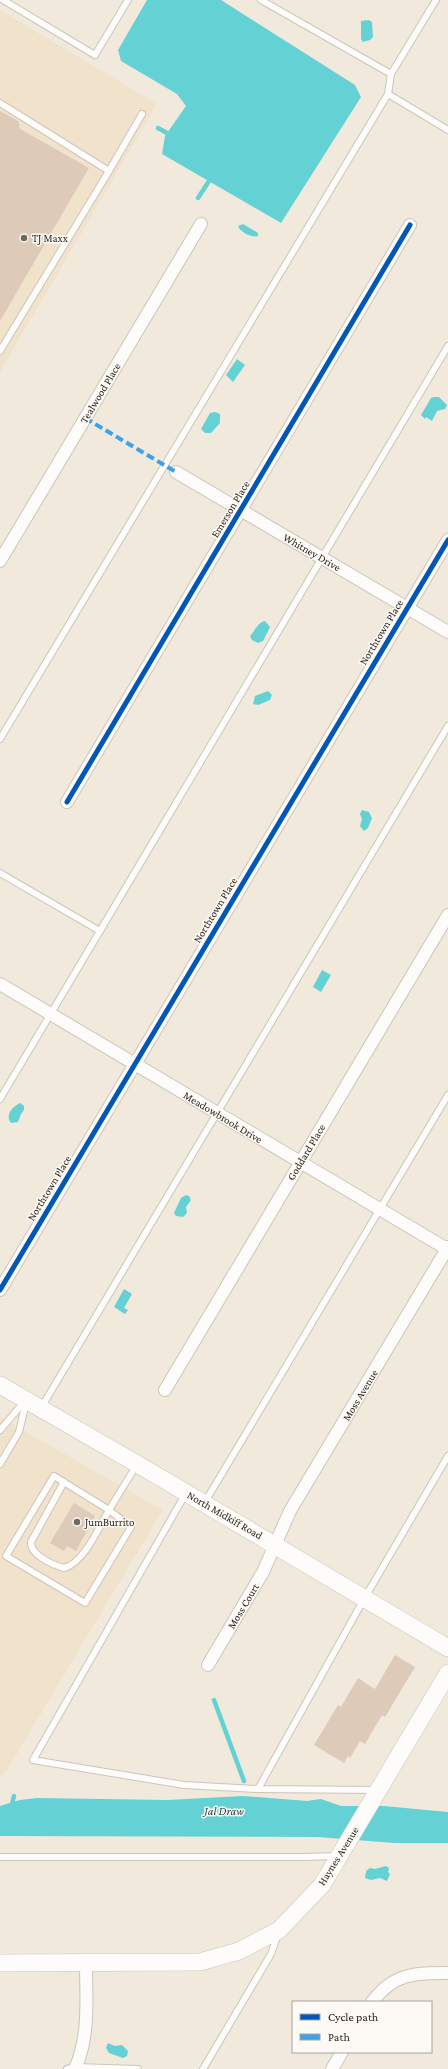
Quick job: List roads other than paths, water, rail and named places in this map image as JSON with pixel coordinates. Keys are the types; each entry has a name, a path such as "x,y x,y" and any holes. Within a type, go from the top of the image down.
{"street":[{"name":"Tealwood Place","path":"0,561 201,224"},
{"name":"Emerson Place","path":"67,802 410,225"},
{"name":"Whitney Drive","path":"176,472 448,632"},
{"name":"Northtown Place","path":"0,1290 448,540"},
{"name":"Goddard Place","path":"165,1390 448,915"},
{"name":"Meadowbrook Drive","path":"0,984 134,1065 447,1248"},
{"name":"Moss Avenue","path":"275,1544 290,1511 447,1248"},
{"name":"North Midkiff Road","path":"0,1385 186,1494 275,1544 448,1648"},
{"name":"Moss Court","path":"208,1665 263,1572 275,1544"},
{"name":"Haynes Avenue","path":"0,1963 200,1962 239,1951 279,1930 322,1885 448,1673"},
{"path":"72,2068 81,2056 87,2018 86,1963"},
{"path":"373,2001 381,1990 400,1977 418,1973 448,1973"},
{"path":"332,2069 341,2053"}],"lane":[{"path":"3,0 95,55 128,0"},
{"path":"261,0 391,74"},
{"path":"0,739 388,94 391,74 436,0"},
{"path":"388,94 448,130"},
{"path":"0,103 109,171"},
{"path":"0,351 142,114"},
{"path":"0,1099 448,346"},
{"path":"0,1464 19,1432 33,1404 216,1113 448,726"},
{"path":"0,873 100,932"},
{"path":"204,1504 448,1095"},
{"path":"0,1430 33,1404"},
{"path":"258,1789 364,1598 448,1456"},
{"path":"64,1482 31,1542 32,1549 39,1556 64,1568 75,1564 81,1557 137,1464"},
{"path":"54,1476 109,1510 131,1527 86,1604 6,1556 54,1476"},
{"path":"186,1494 34,1760 184,1785 376,1794"},
{"path":"0,1857 304,1857 342,1852"},
{"path":"203,2069 271,1954 279,1930"},
{"path":"72,2068 138,2069"}],"water":[{"path":"147,0 221,0 355,85 361,97 281,223 162,154 165,136 186,106 177,94 121,61 118,50"},
{"path":"369,20 372,22 373,37 370,40 363,42 361,39 361,21"},
{"path":"243,224 258,233 258,236 250,235 241,230 238,226"},
{"path":"237,359 245,365 233,382 226,375"},
{"path":"439,397 447,405 445,409 437,411 432,421 426,417 425,419 421,415 431,398"},
{"path":"215,412 220,414 220,423 211,433 205,433 201,429 210,413"},
{"path":"265,621 270,627 263,641 258,643 252,640 250,636 258,625"},
{"path":"268,691 272,695 270,700 258,705 253,704 255,696"},
{"path":"362,810 369,812 372,818 368,828 364,831 360,826 362,819 360,814"},
{"path":"322,970 331,975 321,992 313,987"},
{"path":"20,1103 24,1106 24,1110 18,1122 11,1123 9,1120 9,1114 14,1107"},
{"path":"186,1195 189,1196 191,1200 186,1207 187,1213 183,1217 176,1216 174,1213 181,1198"},
{"path":"124,1289 132,1294 124,1308 128,1310 125,1314 114,1307"},
{"name":"Jal Draw","path":"243,1796 307,1801 321,1799 341,1806 384,1806 448,1812 448,1843 394,1843 318,1837 0,1836 0,1806 20,1800 37,1798 168,1800"},
{"path":"386,1866 389,1868 388,1872 390,1874 387,1881 380,1878 371,1880 365,1878 366,1871 370,1868 375,1869"},
{"path":"108,2043 115,2046 122,2045 128,2051 127,2056 123,2058 109,2053 106,2048"}],"waterway":[{"path":"158,128 167,133"},
{"path":"198,198 209,181"},
{"path":"214,1700 244,1781"},
{"path":"11,1808 14,1796"}],"place":[{"name":"TJ Maxx","path":"24,238"},
{"name":"JumBurrito","path":"77,1522"}]}
